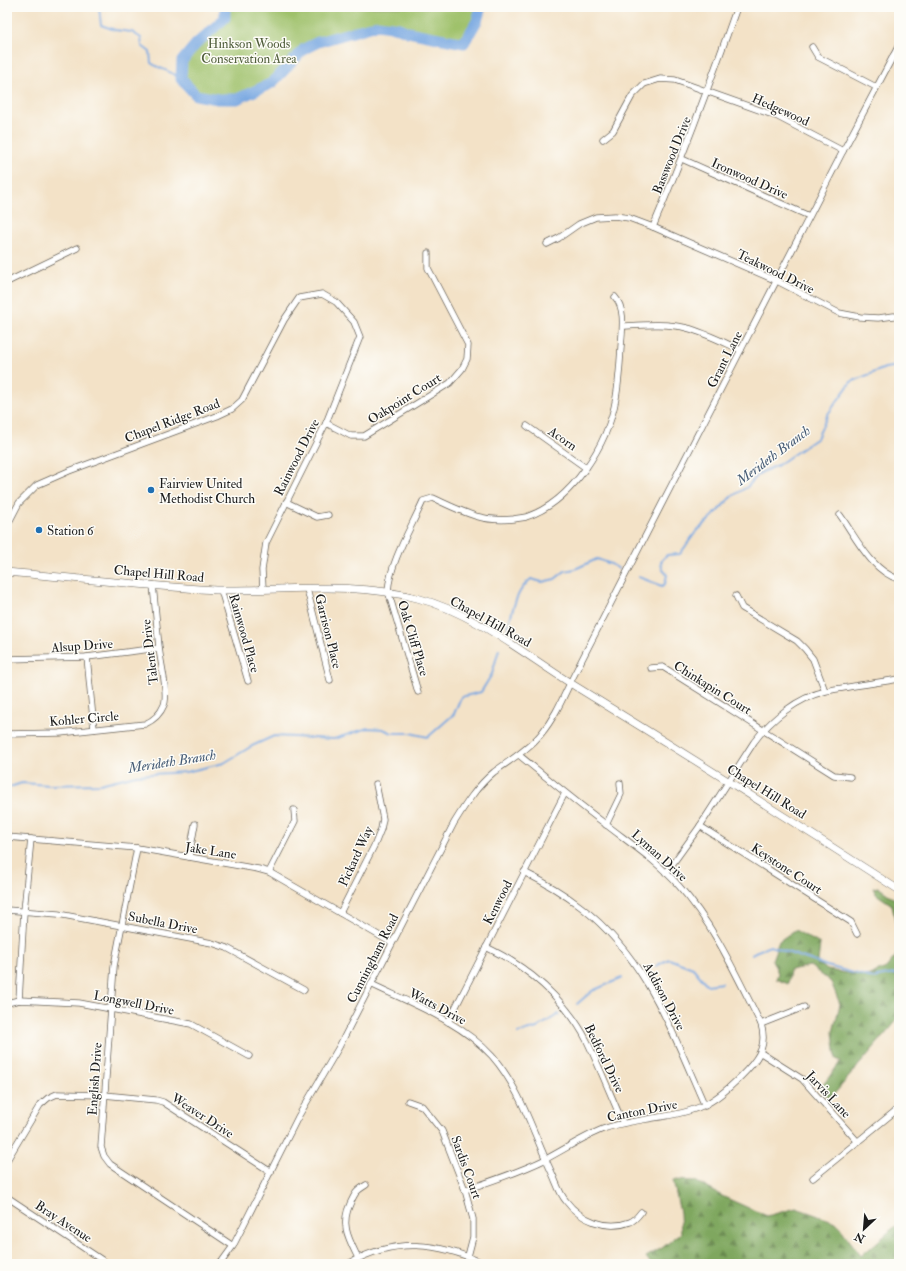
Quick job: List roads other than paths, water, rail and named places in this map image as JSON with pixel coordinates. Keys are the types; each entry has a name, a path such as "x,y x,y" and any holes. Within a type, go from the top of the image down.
{"street":[{"name":"Basswood Drive","path":"653,227 682,160 737,7"},
{"name":"Grant Lane","path":"570,683 899,45"},
{"path":"812,47 818,57 876,87"},
{"path":"893,56 899,60"},
{"name":"Hedgewood","path":"603,139 613,131 632,96 644,84 660,79 675,80 776,116 843,151"},
{"name":"Ironwood Drive","path":"682,160 810,216"},
{"name":"Teakwood Drive","path":"547,244 559,238 579,224 596,217 615,216 629,218 777,281 839,313 860,317 878,318 894,316"},
{"path":"7,282 77,248"},
{"name":"Oakpoint Court","path":"326,423 351,436 364,436 450,383 462,369 467,359 468,345 428,268 428,254"},
{"name":"Chapel Ridge Road","path":"7,526 19,503 37,485 69,471 217,416 232,409 242,400 284,320 298,298 322,294 336,302 354,322 360,337"},
{"path":"388,591 389,579 394,564 423,501 433,498 471,515 499,520 525,517 558,499 586,468 597,451 616,400 622,326 620,303 615,297"},
{"path":"622,326 654,325 686,328 710,335 741,350"},
{"name":"Rainwood Drive","path":"263,589 262,570 266,543 326,423 360,337"},
{"name":"Acorn","path":"527,426 586,468"},
{"path":"286,502 317,517 328,515"},
{"path":"840,515 872,560 882,571 892,577 899,578"},
{"name":"Chapel Hill Road","path":"7,572 221,590 357,588 388,591 420,598 458,614 509,643 899,890"},
{"name":"Talent Drive","path":"153,585 165,694 165,704 160,714"},
{"name":"Garrison Place","path":"307,589 330,680"},
{"name":"Rainwood Place","path":"221,590 248,681"},
{"name":"Oak Cliff Place","path":"388,591 418,692"},
{"path":"736,596 742,608 797,641 806,649 813,659 825,691"},
{"name":"Alsup Drive","path":"7,659 87,657 159,648"},
{"path":"87,657 94,729"},
{"name":"Chinkapin Court","path":"651,668 663,668 834,775 850,777"},
{"path":"666,873 700,826 762,731 783,712 803,700 825,691 899,679"},
{"name":"Cunningham Road","path":"220,1264 233,1246 298,1117 339,1047 454,823 468,799 492,773 519,755 541,735 555,715 570,683"},
{"name":"Kohler Circle","path":"7,734 60,732 145,724 160,714"},
{"name":"Lyman Drive","path":"519,755 640,849 680,887 720,945 761,1024"},
{"name":"Pickard Way","path":"340,913 381,830 382,819 376,784"},
{"path":"606,824 621,794 620,784"},
{"name":"Kenwood","path":"448,1022 565,792"},
{"path":"269,872 295,821 294,810"},
{"path":"189,857 195,824"},
{"name":"Keystone Court","path":"700,826 851,922 857,934"},
{"name":"Jake Lane","path":"7,837 136,848 258,868 269,872 392,943"},
{"path":"19,1000 24,911 32,839"},
{"name":"English Drive","path":"136,848 114,966 101,1147 104,1156 110,1164 233,1246"},
{"name":"Addison Drive","path":"524,872 556,889 582,907 626,950 659,1002 705,1106"},
{"name":"Subella Drive","path":"7,910 58,914 212,943 227,948 304,990"},
{"name":"Bedford Drive","path":"486,947 510,960 532,975 551,992 574,1020 587,1040 623,1123"},
{"name":"Watts Drive","path":"371,984 464,1031 492,1056 506,1074 517,1094 564,1200 573,1210 586,1219 599,1224 612,1225 631,1222 641,1212"},
{"name":"Longwell Drive","path":"7,1003 19,1000 79,1003 191,1024 250,1056"},
{"path":"761,1053 764,1038 761,1024 804,1007"},
{"name":"Canton Drive","path":"465,1190 508,1175 545,1159 602,1129 623,1123 673,1116 705,1106 732,1087 761,1053"},
{"name":"Jarvis Lane","path":"761,1053 802,1079 858,1142"},
{"name":"Weaver Drive","path":"7,1160 40,1105 48,1098 57,1094 104,1095 163,1102 271,1172"},
{"name":"Sardis Court","path":"408,1101 422,1106 442,1131 465,1190 473,1219 473,1237 468,1256"},
{"path":"813,1178 899,1108"},
{"path":"358,1258 345,1224 346,1212 356,1191 366,1185"},
{"name":"Bray Avenue","path":"7,1197 108,1264"},
{"path":"348,1264 358,1258 379,1250 407,1245 435,1247 468,1256 486,1264"}],"waterway":[{"path":"99,7 101,25 115,30 132,32 141,38 142,46 150,52 151,63 181,79"},
{"path":"225,7 225,18 196,44 182,61 181,79 196,95 218,99 237,99 272,83 304,49 318,42 377,25 399,28 408,32 464,43 477,21 481,7"},
{"name":"Merideth Branch","path":"639,577 662,586 665,584 667,575 662,568 661,561 667,555 680,554 695,533 731,497 747,487 760,473 778,465 817,438 828,414 851,382 885,368 899,366"},
{"name":"Merideth Branch","path":"507,631 518,596 521,590 531,579 542,582 555,579 565,571 575,569 597,559 611,564 619,569"},
{"name":"Merideth Branch","path":"7,786 10,787 22,783 49,785 100,784 136,775 186,772 224,763 252,746 274,736 334,739 368,728 383,729 392,733 410,733 428,737 454,714 461,697 481,692 492,674 499,649"},
{"path":"752,955 755,952 770,946 827,966 873,978 899,973"},
{"path":"656,966 669,959 693,968 707,985 722,983"},
{"path":"577,1004 592,991 622,978"},
{"path":"518,1033 537,1028 559,1014"}],"place":[{"name":"Fairview United Methodist Church","path":"151,490"},
{"name":"Station 6","path":"39,530"}],"park label":[{"name":"Hinkson Woods Conservation Area","path":"249,50"}]}
